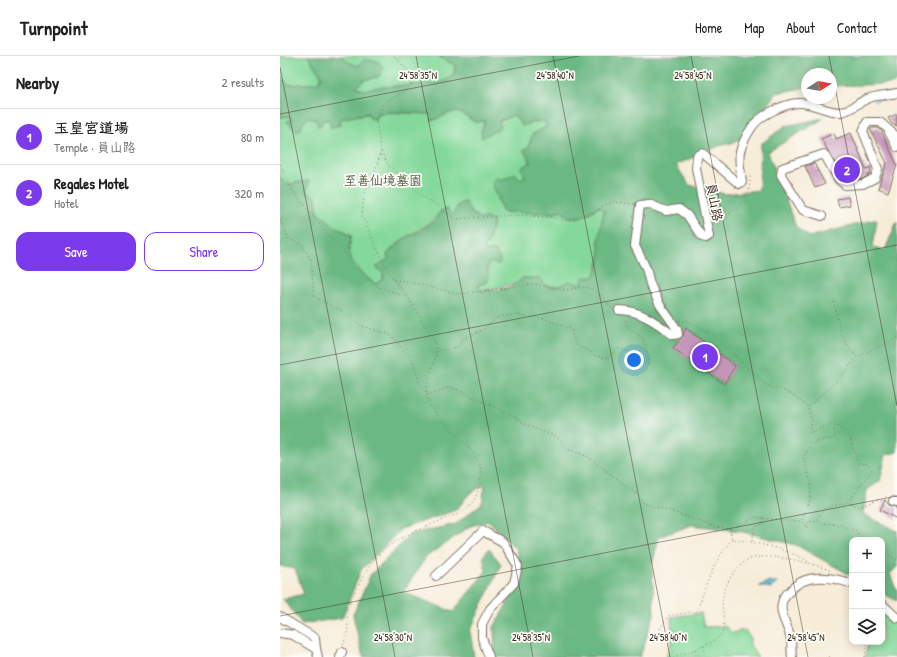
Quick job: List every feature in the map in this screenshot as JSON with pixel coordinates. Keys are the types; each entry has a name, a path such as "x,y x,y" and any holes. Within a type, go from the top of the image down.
{"street":[{"path":"742,177 740,152 753,126 762,118 787,105 798,103 809,104 824,110 841,112 853,108 867,99 897,93"},
{"path":"822,216 803,210 781,175 782,168 824,154 839,180 845,186 863,184 876,178 878,169 863,131 867,122 880,122 893,131 897,137"},
{"path":"893,131 897,147"},
{"name":"員山路","path":"640,205 649,204 666,211 679,209 687,215 702,237 706,238 709,236 696,168 697,156 702,153 739,184 742,182 742,177"},
{"path":"619,310 626,310 652,320 673,335 678,334 673,322 660,305 650,284 646,268 635,246 640,205"},
{"path":"436,576 483,531 503,542 518,566 514,583 490,609 482,624 482,638 489,657"},
{"path":"792,657 791,637 782,612 781,604 784,597 796,584 810,578 842,580 849,583"},
{"path":"885,607 897,618"},
{"path":"280,617 315,638 317,653"},
{"path":"280,634 293,635 317,653"}],"path":[{"path":"394,56 409,71 413,79 410,87 382,105 376,121 381,152 389,166 421,195 456,219 514,215 548,217 569,221 597,211 604,205 613,202 640,205"},
{"path":"280,73 282,82 280,88"},
{"path":"341,654 348,629 347,609 374,560 383,550 408,534 460,513 471,504 480,486 481,470 477,462 466,445 436,414 428,400 432,365 437,351 436,344 408,297 394,280 369,234 362,216 364,195 373,177 381,152"},
{"path":"280,164 293,191 327,234 378,287 408,297"},
{"path":"709,236 725,216 741,207 750,190 750,174 742,177"},
{"path":"280,220 289,239 302,244 312,260 314,297 344,312 362,326 391,335 413,361 418,382 428,395"},
{"path":"394,280 406,281 459,294 534,284 565,290 586,287 592,288 601,295 609,307 619,310 629,328 643,338 650,362 647,366 633,353 619,348 607,358 595,356 591,351 581,349 576,345 572,329 542,318 514,315 498,316 482,330 462,340 458,347 437,351"},
{"path":"834,302 841,334 848,347 857,357"},
{"path":"673,322 687,320 704,328 714,335 727,350 770,388 781,389 808,407 812,420 809,433 834,424"},
{"path":"808,407 841,377 857,357 866,350 897,338"},
{"path":"428,395 450,387 509,413 526,425 557,437 568,449 587,456 638,495 644,504 664,509 715,527 730,529 743,524 755,516 786,521 802,521"},
{"path":"834,424 849,435 858,463 867,464 872,470 849,502"},
{"path":"802,521 810,500 811,482 803,459 809,446 819,440 836,438 834,424"},
{"path":"802,521 807,528 807,523 816,520 825,508 849,502 860,507 876,500 884,501 886,496 895,501"},
{"path":"752,541 755,527 763,524 763,517"},
{"path":"816,520 824,525 834,524 849,530 856,530 860,537"},
{"path":"730,529 732,539"},
{"path":"732,539 752,541 762,546 799,555 811,563 832,571"},
{"path":"660,629 668,616 697,611 716,561 732,539"},
{"path":"885,554 897,560"},
{"path":"673,657 703,646 723,632 722,597 726,587 744,563 750,559 770,558 811,563"},
{"path":"865,657 867,645"},
{"path":"703,646 707,657"}],"green space":[{"path":"280,56 308,56 322,77 317,83 288,85 280,76"},
{"path":"308,56 342,56 346,61 357,66 364,60 378,61 384,69 378,77 364,80 356,87 364,90 380,87 435,84 445,81 454,74 455,65 438,56 897,56 897,81 892,84 837,86 837,68 801,68 801,88 776,93 742,140 719,146 676,165 689,185 725,194 759,190 761,144 785,126 824,118 768,152 796,227 809,237 877,219 873,247 885,250 897,221 897,452 886,455 880,481 867,490 863,514 897,531 897,567 890,574 897,592 897,601 885,595 885,537 849,537 849,574 796,545 739,531 692,525 659,537 652,565 654,615 640,657 495,657 494,627 523,576 516,549 489,521 470,526 426,557 403,592 453,612 486,571 483,556 489,549 501,564 470,631 474,657 363,657 353,615 371,574 411,534 456,524 482,503 485,485 470,493 456,510 401,529 361,570 342,618 302,624 283,599 304,594 295,569 280,566 280,177 286,185 309,181 306,192 316,197 318,212 336,227 352,235 349,252 350,258 357,269 375,284 382,280 384,275 376,267 388,259 387,254 404,239 423,229 434,221 441,211 447,209 453,215 458,205 465,201 471,213 480,219 487,218 494,221 487,245 483,246 485,251 495,251 500,260 499,264 488,262 488,282 478,285 481,291 498,290 509,287 514,285 522,278 540,278 546,286 558,286 568,282 577,284 583,283 583,277 594,277 599,264 599,236 604,210 598,207 580,217 568,216 557,210 557,213 503,212 492,182 496,177 502,180 515,173 521,179 525,176 521,168 531,162 523,150 528,148 533,134 546,127 545,121 532,122 522,126 514,115 499,121 501,127 482,138 481,132 485,121 475,122 461,113 452,112 431,121 430,114 388,112 377,114 375,120 370,118 368,113 340,119 341,125 330,127 330,120 323,120 320,126 318,126 316,120 308,117 302,124 301,129 295,131 287,121 292,120 289,116 281,117 283,102 280,101 280,76 288,85 317,83 322,77","holes":["686,328 735,366 724,384 673,348"]},
{"path":"342,56 438,56 455,65 454,74 445,81 435,84 380,87 364,90 355,87 363,80 378,77 346,61"},
{"name":"至善仙境墓園","path":"280,101 283,102 281,117 289,116 292,120 287,121 302,124 308,117 316,120 320,126 323,120 331,120 331,127 341,125 340,119 351,116 385,113 430,114 432,121 452,112 461,113 475,122 486,121 481,132 514,114 522,126 532,122 545,121 546,127 533,134 529,143 529,169 525,176 521,179 515,173 502,180 492,182 503,212 557,213 557,210 569,217 588,214 598,207 604,210 599,243 601,255 594,277 583,278 583,283 577,284 569,282 559,286 546,286 540,278 481,291 478,285 487,271 488,261 499,264 500,260 495,251 485,251 483,245 487,218 480,219 458,205 453,215 441,211 432,221 403,239 395,246 387,254 388,259 382,280 375,284 357,269 350,258 349,252 352,235 336,227 318,212 316,197 306,192 307,186 303,181 286,185 280,177"},
{"path":"701,613 704,627 725,626 732,633 745,630 750,638 750,645 758,657 666,657 672,641 671,617"},
{"path":"885,614 897,624 897,657 865,657 867,645 885,645"}],"water":[{"path":"769,581 777,583 771,588 759,586"}],"building":[{"path":"897,114 897,126 892,124 888,118"},
{"path":"878,128 881,130 897,165 888,192 878,188 887,163 870,129"},
{"path":"834,133 836,139 851,133 866,169 871,167 870,174 862,179 847,179 843,176 821,139"},
{"path":"814,163 825,184 815,188 805,166"},
{"path":"848,197 850,205 839,207 837,199"},
{"path":"686,328 735,366 724,384 673,348 683,336"},
{"path":"885,500 889,505 897,507 897,519 880,510"}],"waterway":[{"path":"874,101 880,99"}],"place":[{"name":"Regales Motel","path":"847,170"},
{"name":"玉皇宮道場","path":"705,357"}]}
